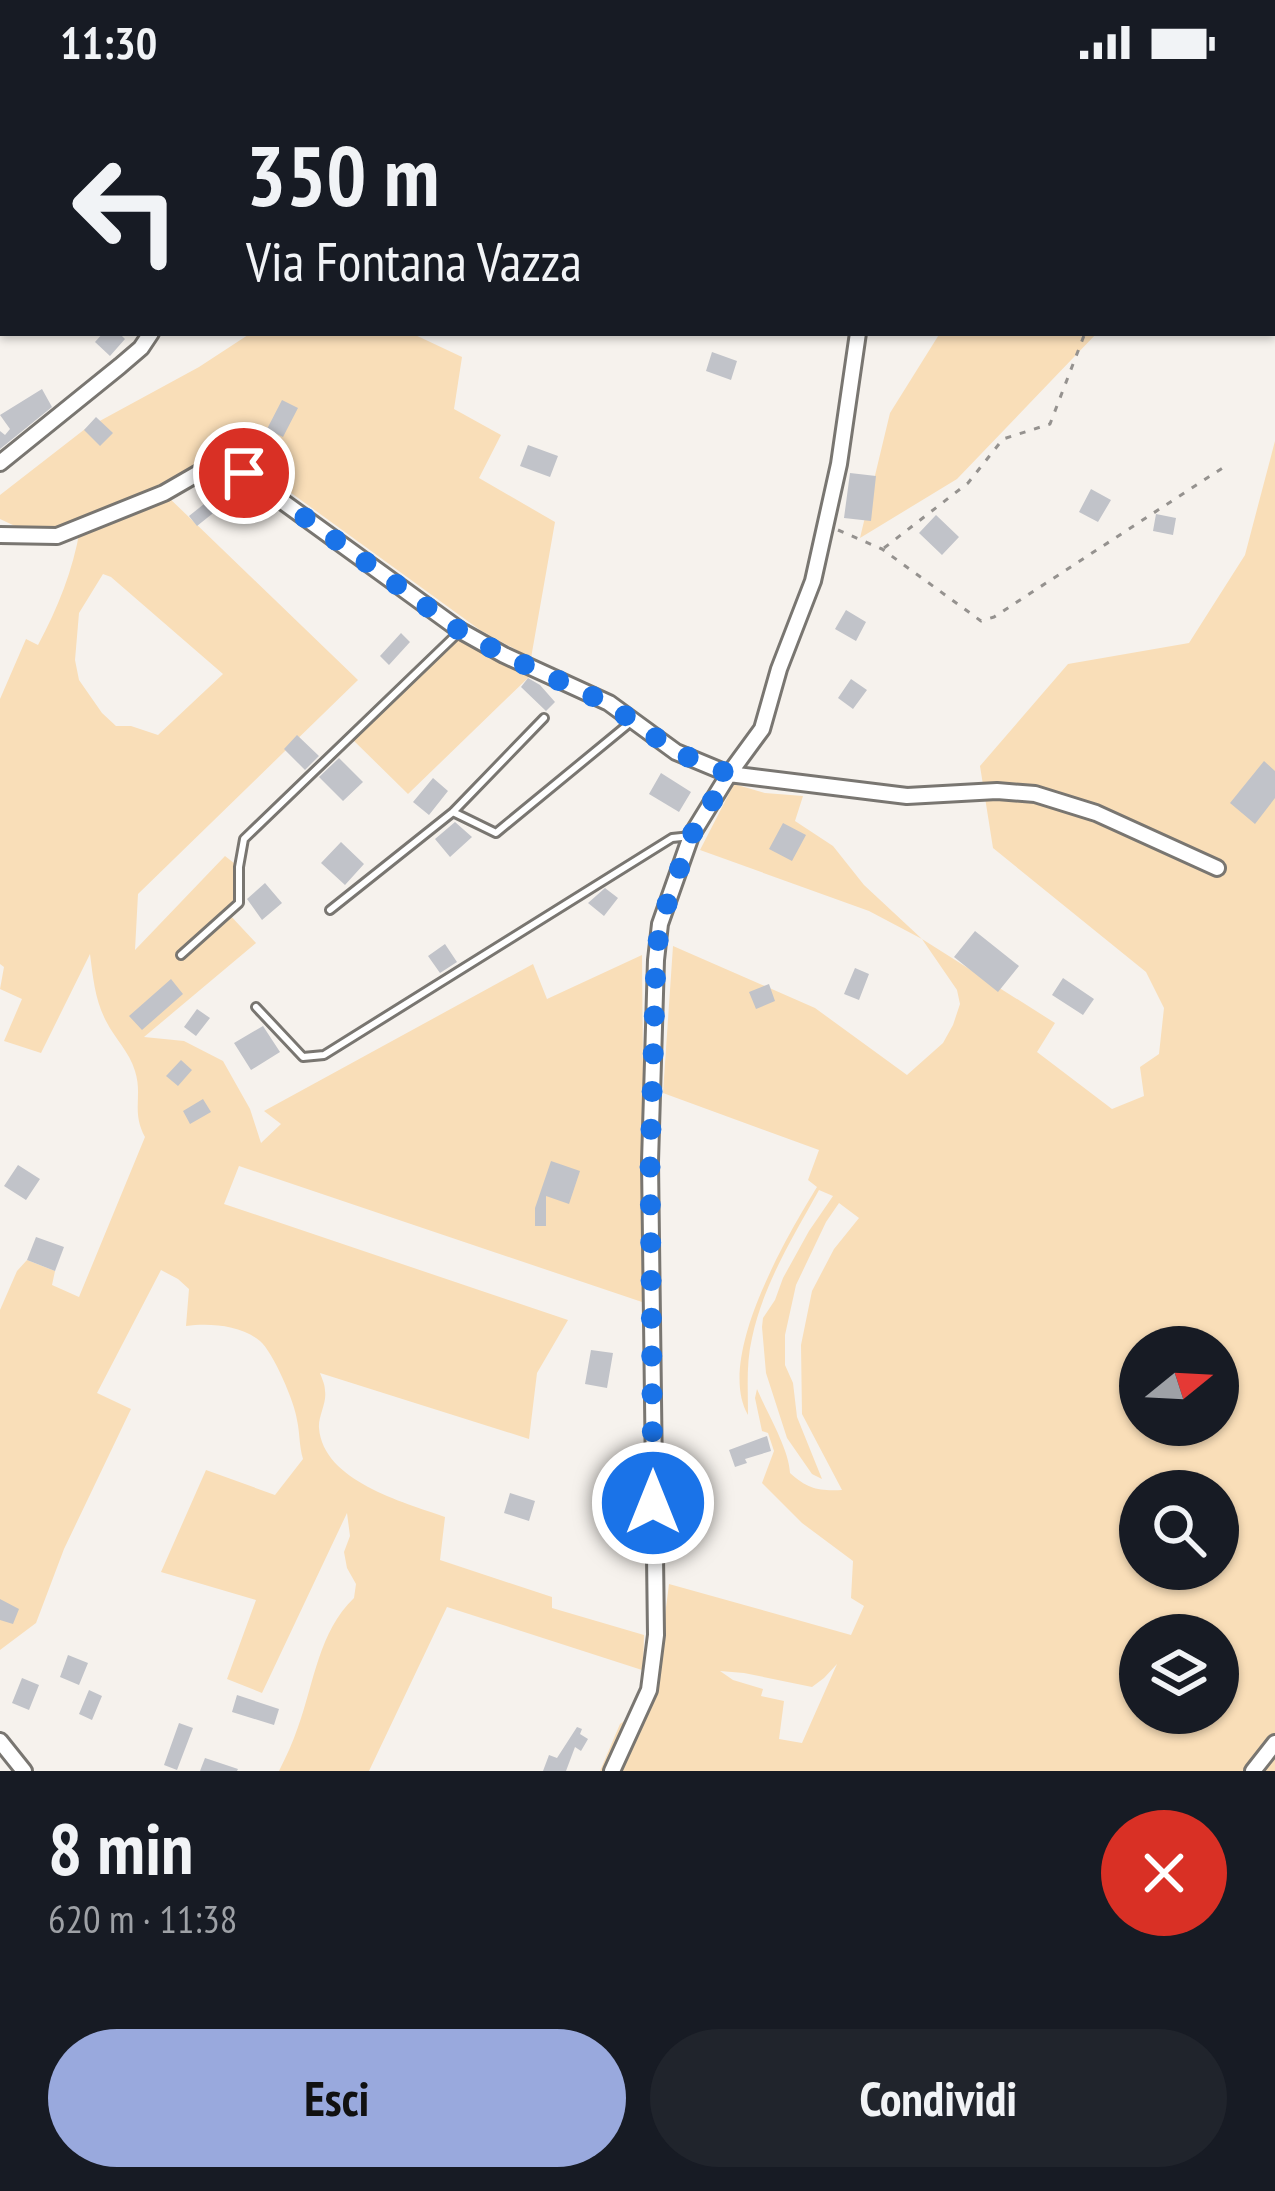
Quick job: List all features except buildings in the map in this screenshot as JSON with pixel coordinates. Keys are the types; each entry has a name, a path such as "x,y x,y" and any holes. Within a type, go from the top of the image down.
{"street":[{"path":"0,463 130,357 148,336"},
{"path":"612,1771 649,1690 656,1635 650,1162 660,924 691,836 762,729 813,581 839,464 858,336"},
{"path":"0,536 57,536 164,493 209,466 235,467 460,631 609,704 676,752 729,774 908,796 997,790 1035,794 1096,813 1216,868"},
{"path":"0,1741 24,1771"},
{"path":"1253,1771 1275,1743"}],"lane":[{"path":"181,955 239,903 244,839 460,631"},
{"path":"330,910 453,812 544,718"},
{"path":"453,812 496,833 634,720"},
{"path":"256,1007 303,1057 325,1055 672,838 691,836"}],"path":[{"path":"882,549 968,483 1003,439 1050,424 1084,336"},
{"path":"825,525 882,549 976,619 986,620 1223,466"}],"shaded area":[{"path":"246,336 417,336 462,357 454,409 501,435 479,478 555,522 531,658 480,630 232,450 165,494 358,680 138,894 135,950 225,856 239,867 239,903 228,913 256,943 144,1037 184,1041 223,1061 250,1109 261,1143 281,1124 264,1111 533,964 547,999 642,955 645,1303 239,1166 224,1204 568,1320 537,1373 529,1439 320,1373 325,1396 319,1428 334,1462 350,1475 388,1496 445,1517 440,1560 552,1597 552,1608 644,1635 643,1669 659,1662 669,1584 851,1635 864,1606 851,1598 853,1561 802,1523 762,1483 774,1451 768,1433 762,1431 755,1398 757,1389 782,1442 790,1473 814,1488 842,1490 802,1414 801,1345 812,1291 834,1249 859,1218 839,1203 826,1222 796,1285 785,1335 785,1365 793,1383 797,1417 822,1479 812,1474 787,1438 766,1373 762,1327 783,1278 833,1196 819,1190 763,1299 750,1347 748,1415 740,1391 747,1331 773,1266 817,1187 808,1180 819,1150 663,1093 673,946 815,1008 907,1075 943,1043 960,1004 957,990 922,939 1055,1023 1037,1052 1112,1109 1144,1096 1140,1067 1159,1054 1164,1008 1146,972 993,848 980,766 1068,664 1189,643 1245,555 1275,441 1275,1771 600,1771 620,1724 634,1714 645,1690 642,1670 447,1607 369,1771 279,1771 325,1642 354,1598 356,1584 344,1552 350,1536 347,1513 262,1693 227,1679 256,1600 161,1572 206,1470 275,1495 303,1459 298,1425 288,1390 260,1341 234,1328 186,1326 189,1289 161,1270 97,1393 131,1409 64,1549 36,1623 0,1650 0,1310 27,1260 55,1271 52,1285 79,1297 145,1137 135,1071 102,1013 90,954 41,1053 4,1041 22,999 0,989 4,967 0,964 0,699 26,639 38,645 52,617 80,529 30,533 0,519 0,495 85,429","holes":["103,574 223,674 158,735 116,726 79,680 75,660 79,613","837,1664 802,1743 779,1739 784,1701 761,1696 763,1689 720,1671 812,1687"]},
{"path":"938,336 1094,336 957,479 860,538 890,413"},
{"path":"457,634 530,676 408,794 350,737"},
{"path":"734,784 803,796 795,821 833,846 864,885 922,939 869,911 700,850"}],"route":[{"path":"244,473 460,631 609,704 676,752 729,774 691,836 660,924 656,960 650,1162 653,1503"}]}
